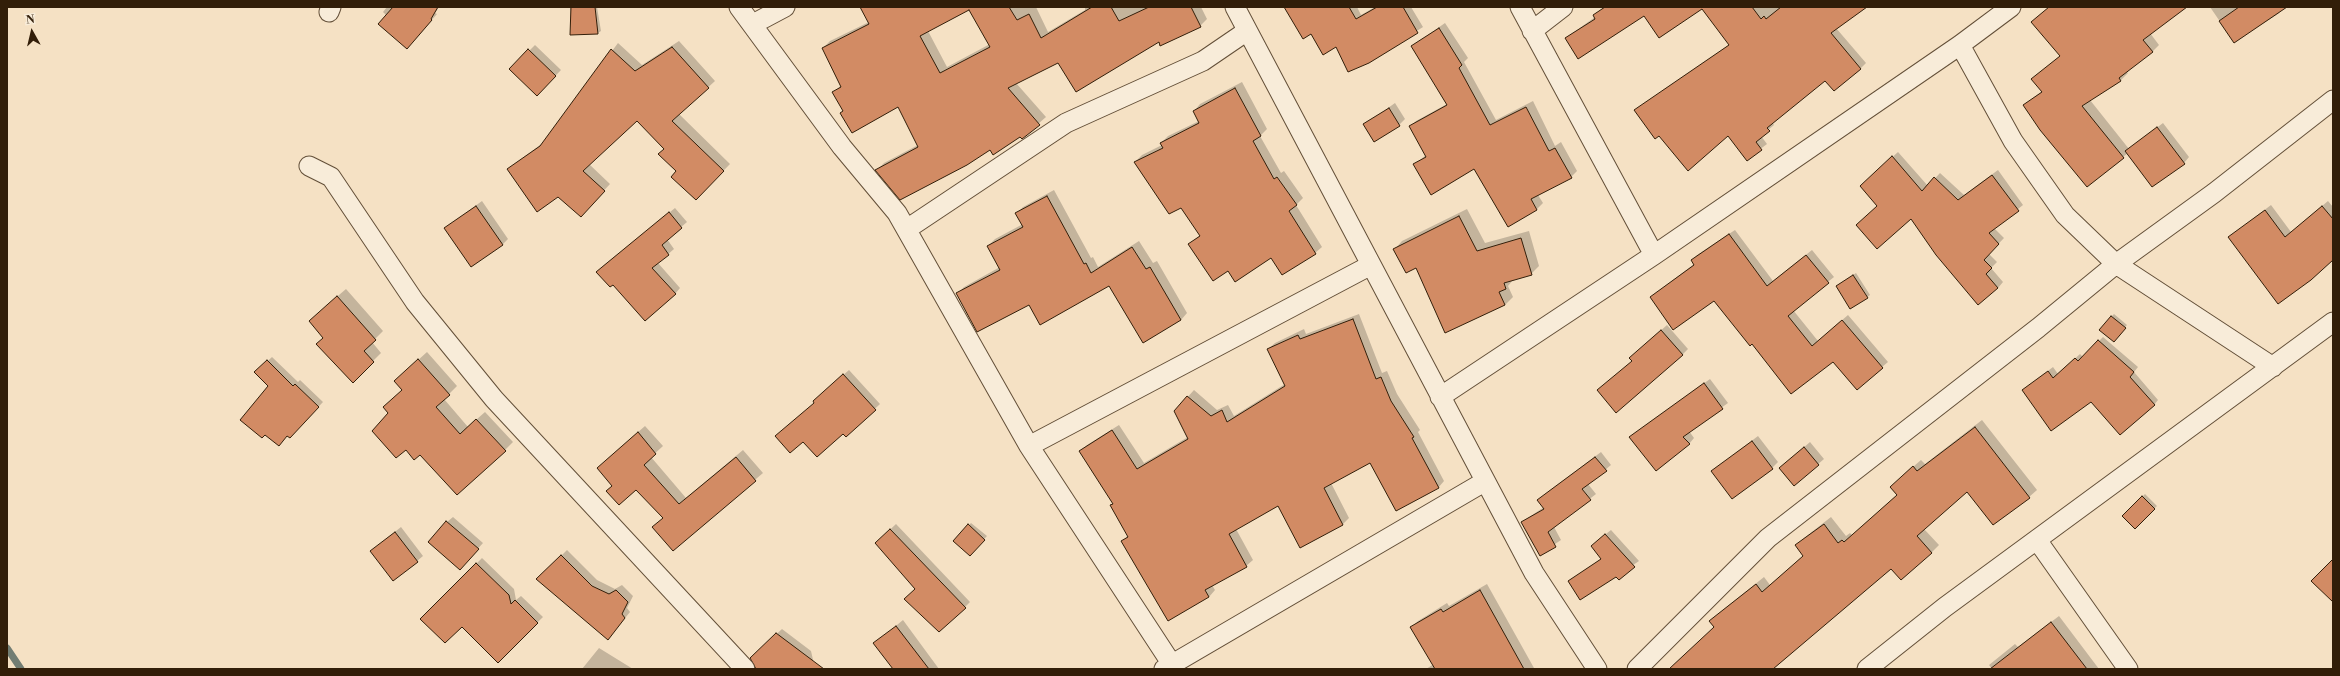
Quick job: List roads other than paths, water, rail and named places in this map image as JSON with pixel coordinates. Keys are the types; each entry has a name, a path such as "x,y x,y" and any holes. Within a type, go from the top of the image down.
{"street":[{"path":"739,7 753,24 842,147 897,213 1029,446 1170,667 1484,482"},
{"path":"753,24 785,7"},
{"path":"1235,7 1246,31 1534,574 1597,669"},
{"path":"1520,7 1654,255"},
{"path":"1532,31 1563,7"},
{"path":"1440,397 1654,255 1960,45 2011,7"},
{"path":"907,229 1066,123 1196,65 1246,31"},
{"path":"1960,45 2013,141 2061,209 2116,264 2273,367"},
{"path":"1637,669 1768,538 2032,333 2116,264 2214,193 2333,100"},
{"path":"310,166 332,177 415,302 494,398 745,669"},
{"path":"1029,446 1371,265"},
{"path":"1867,669 1945,607 2333,322"},
{"path":"2037,540 2128,669"}],"waterway":[{"path":"7,648 21,669"}]}
